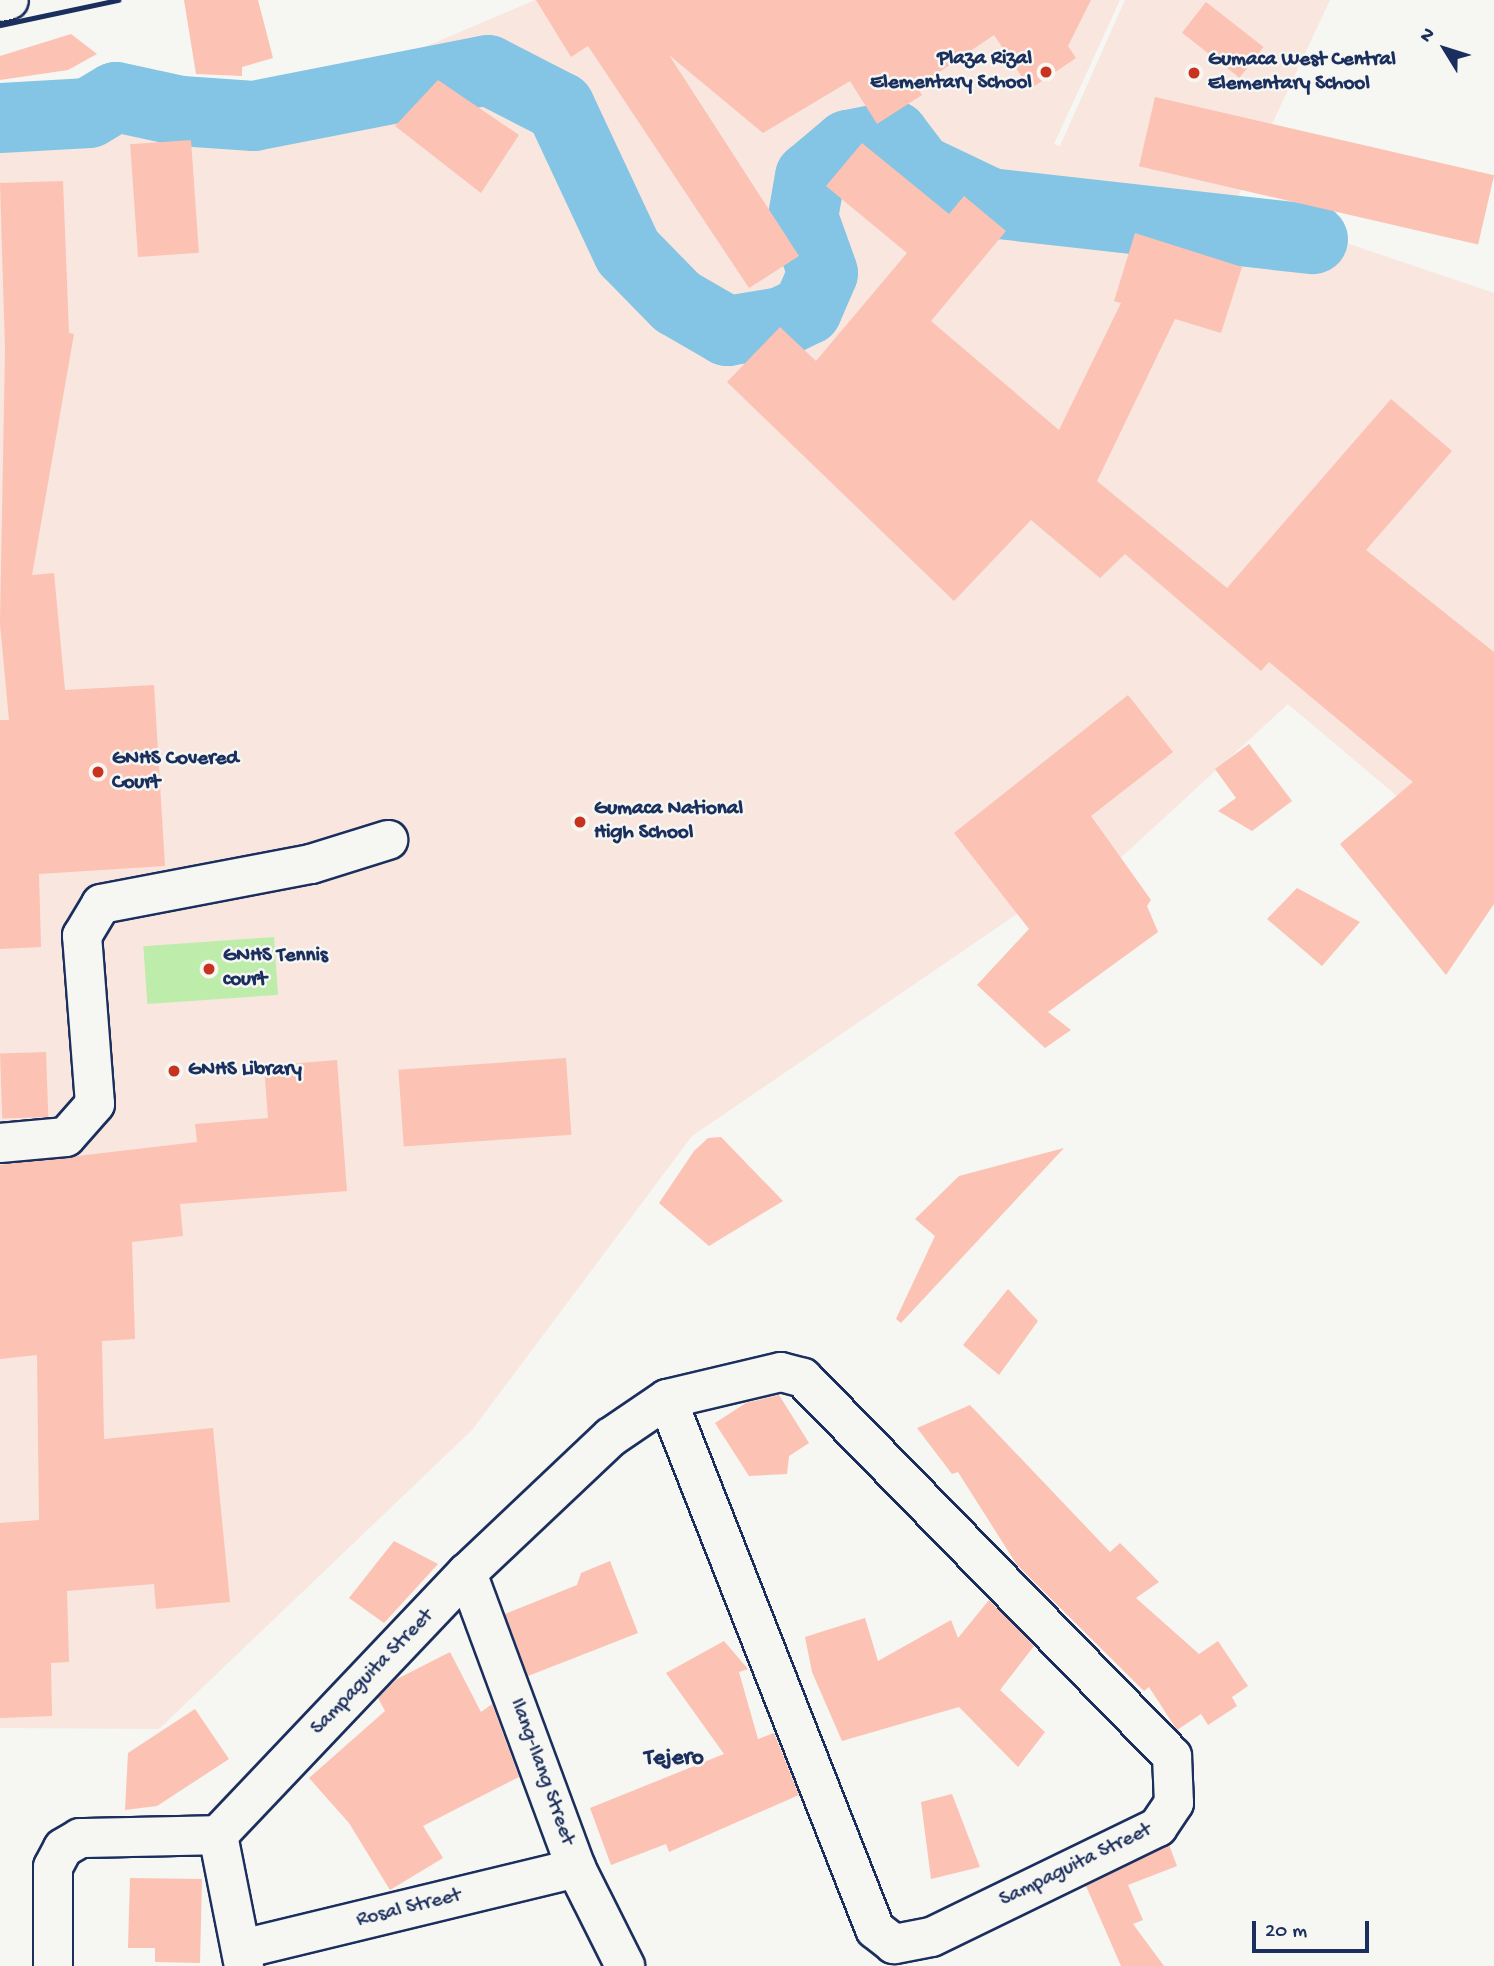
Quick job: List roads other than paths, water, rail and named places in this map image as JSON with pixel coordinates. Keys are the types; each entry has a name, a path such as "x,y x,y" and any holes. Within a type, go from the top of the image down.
{"street":[{"path":"0,2 9,0"},
{"path":"0,1143 66,1137 95,1104 82,936 101,904 311,864 388,840"},
{"name":"Sampaguita Street","path":"218,1835 467,1573 611,1437 667,1399 781,1372 803,1378 1172,1756 1174,1803 1158,1827 931,1937 894,1944 874,1929 667,1399"},
{"name":"Ilang-Ilang Street","path":"467,1573 576,1868 625,1966"},
{"path":"53,1966 53,1867 62,1848 80,1838 218,1835 243,1958"},
{"name":"Rosal Street","path":"243,1958 576,1868"}],"waterway":[{"path":"0,118 89,113 116,97 181,111 254,116 488,70 560,107 628,252 677,302 727,331 782,322 807,310 823,273 803,217 810,177 848,145 894,136 919,169 990,203 1313,239"}],"railway":[{"path":"0,25 118,0"}],"place":[{"name":"Plaza Rizal Elementary School","path":"1046,72"},
{"name":"Gumaca West Central Elementary School","path":"1194,73"},
{"name":"GNHS Covered Court","path":"98,772"},
{"name":"Gumaca National High School","path":"580,822"},
{"name":"GNHS Tennis court","path":"209,969"},
{"name":"GNHS Library","path":"174,1071"}],"district":[{"name":"Tejero","path":"674,1759"}]}
